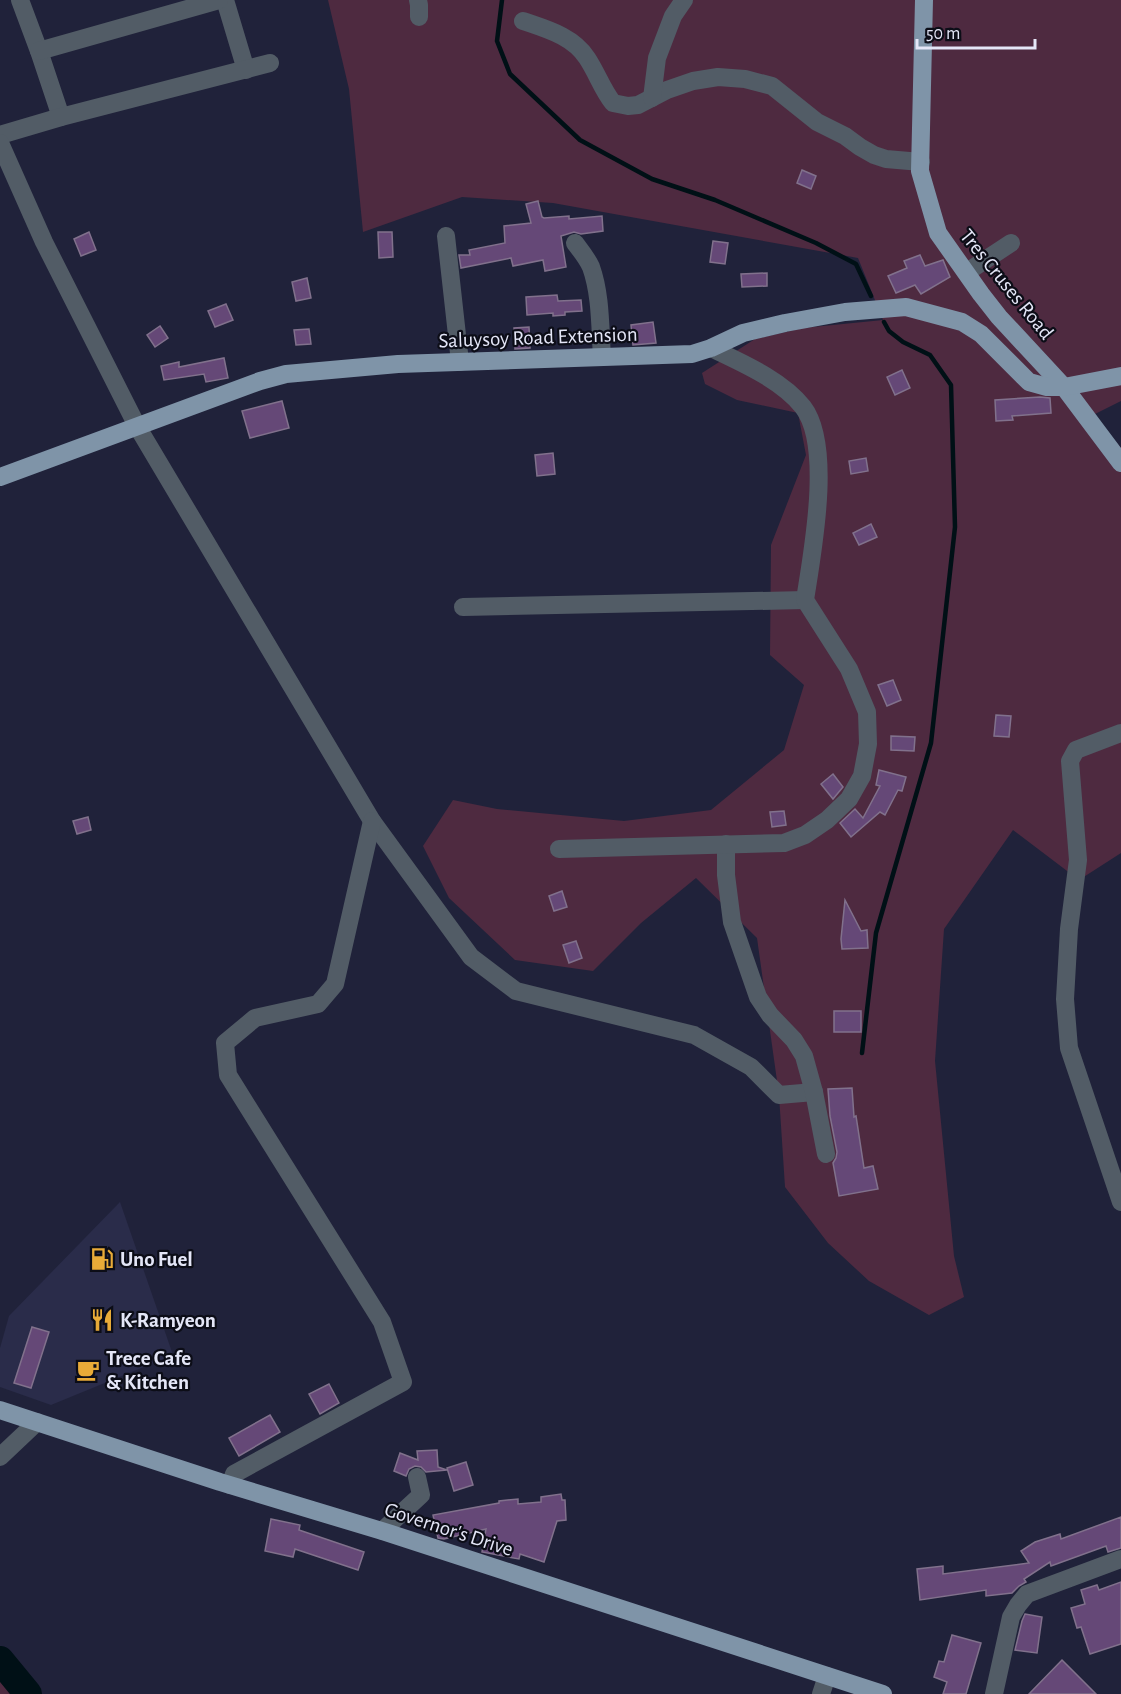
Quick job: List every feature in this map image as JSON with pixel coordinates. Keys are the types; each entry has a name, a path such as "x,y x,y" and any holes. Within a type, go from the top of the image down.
{"main road":[{"name":"Tres Cruses Road","path":"924,0 920,171 938,233 999,317 1064,387 1121,463"},
{"name":"Saluysoy Road Extension","path":"0,477 260,381 286,374 398,364 692,354 743,333 845,312 906,307 962,322 981,334 1029,382 1047,387 1064,387 1121,376"},
{"name":"Governor's Drive","path":"0,1410 883,1694"}],"street":[{"path":"20,0 61,117"},
{"path":"39,51 219,0"},
{"path":"225,0 246,70"},
{"path":"652,98 657,58 673,16 684,0"},
{"path":"523,21 561,35 576,45 587,57 604,91 613,103 638,105 667,90 693,81 718,77 756,81 772,86 817,122 845,136 860,147 886,159 921,162"},
{"path":"0,135 270,63"},
{"path":"0,142 44,242 137,426 372,821 471,957 516,991 694,1035 751,1067 779,1095 814,1092"},
{"path":"446,236 460,362"},
{"path":"574,243 590,266 595,284 600,312 602,357"},
{"path":"967,272 1011,243"},
{"path":"559,849 784,843 806,835 827,820 849,799 862,776 868,744 867,712 849,669 806,600 817,517 818,458 814,430 803,408 780,386 745,364 711,348"},
{"path":"463,607 806,600"},
{"path":"1121,733 1076,750 1070,761 1078,860 1069,929 1065,999 1069,1048 1121,1202"},
{"path":"230,1485 234,1474 404,1382 382,1322 228,1075 225,1043 255,1018 318,1004 335,984 372,821"},
{"path":"726,844 726,875 732,922 758,997 770,1015 794,1040 804,1056 814,1092 826,1154"},
{"path":"0,1457 37,1422"},
{"path":"382,1531 421,1495 417,1477"},
{"path":"994,1694 1011,1617 1028,1593 1121,1559"},
{"path":"821,1694 827,1676"}],"shaded area":[{"path":"328,0 1121,0 1121,401 1093,415 1121,448 1121,853 1079,880 1013,830 944,929 935,1061 954,1256 964,1297 929,1315 869,1281 828,1243 785,1187 779,1095 757,938 696,878 641,923 593,971 515,960 449,898 423,846 453,800 497,809 624,821 711,810 784,750 804,685 770,655 771,545 806,455 798,413 737,400 705,384 702,373 755,339 803,328 883,320 858,258 553,203 462,197 363,232 349,89"},
{"name":"Uno Fuel","path":"120,1202 173,1355 51,1405 0,1387 0,1348 9,1316"},
{"path":"0,1660 28,1694 0,1694"}],"building":[{"path":"802,170 816,176 811,189 797,183"},
{"path":"538,201 544,218 569,216 569,219 602,216 603,231 581,234 574,232 561,236 566,267 545,271 543,260 513,266 511,258 461,268 459,255 470,255 469,250 505,243 504,226 531,223 526,204"},
{"path":"89,232 96,250 81,256 74,239"},
{"path":"378,232 392,232 393,257 379,258"},
{"path":"713,241 728,243 725,264 710,262"},
{"path":"920,255 925,266 943,260 950,277 921,294 915,285 896,293 888,276 907,268 904,261"},
{"path":"767,273 767,286 742,287 741,274"},
{"path":"307,278 311,298 296,301 292,282"},
{"path":"557,295 558,301 581,300 582,311 565,312 565,315 553,316 553,313 527,315 526,297"},
{"path":"226,304 233,320 215,327 208,311"},
{"path":"653,322 656,343 633,345 631,325"},
{"path":"160,326 168,338 155,347 147,335"},
{"path":"529,327 530,348 515,349 514,328"},
{"path":"309,329 311,344 296,345 294,330"},
{"path":"224,358 228,378 206,382 204,374 164,380 161,366 179,362 179,367"},
{"path":"902,370 910,388 895,395 887,377"},
{"path":"1050,398 1051,413 1012,416 1013,420 996,421 995,400"},
{"path":"282,401 289,428 250,438 242,411"},
{"path":"553,453 555,474 537,476 535,455"},
{"path":"866,458 868,471 851,474 849,461"},
{"path":"871,524 877,537 859,545 853,533"},
{"path":"893,680 901,700 887,706 878,685"},
{"path":"996,715 1011,716 1009,737 994,736"},
{"path":"891,736 915,737 914,751 891,750"},
{"path":"879,770 906,777 902,791 898,790 885,815 880,812 851,837 840,823 855,809 863,818 880,786 876,785"},
{"path":"833,774 843,787 833,799 821,784"},
{"path":"784,811 786,825 772,827 770,812"},
{"path":"88,817 91,830 77,834 73,821"},
{"path":"562,891 567,907 554,911 549,896"},
{"path":"845,900 861,931 867,930 868,948 842,949"},
{"path":"576,941 582,958 569,963 563,945"},
{"path":"834,1011 861,1011 861,1032 834,1032"},
{"path":"852,1088 854,1117 856,1116 864,1168 873,1166 878,1189 839,1196 833,1163 837,1152 830,1116 828,1089"},
{"path":"32,1327 49,1332 31,1388 14,1383"},
{"path":"329,1384 339,1403 320,1414 309,1394"},
{"path":"270,1415 280,1432 239,1456 229,1438"},
{"path":"437,1450 438,1467 447,1470 426,1472 421,1467 415,1466 409,1469 406,1476 394,1471 400,1453 418,1460 417,1451"},
{"path":"466,1462 473,1485 454,1491 447,1468"},
{"path":"561,1494 562,1500 565,1500 566,1520 557,1521 544,1562 520,1554 519,1559 482,1552 486,1529 444,1539 438,1538 433,1515 499,1503 499,1501 518,1499 518,1504 541,1502 541,1497"},
{"path":"1121,1517 1121,1548 1108,1552 1106,1546 1051,1566 1050,1562 1024,1579 1026,1582 1012,1593 986,1596 986,1590 920,1600 917,1569 943,1566 943,1574 1029,1563 1021,1551 1035,1542 1060,1534 1061,1539"},
{"path":"271,1519 300,1525 299,1530 364,1552 358,1570 295,1549 293,1557 265,1551"},
{"path":"1121,1582 1121,1644 1090,1654 1081,1627 1077,1628 1071,1608 1085,1604 1081,1590 1097,1585 1099,1590"},
{"path":"1025,1614 1042,1617 1037,1653 1015,1650"},
{"path":"952,1635 981,1643 966,1694 943,1694 947,1682 934,1677 939,1661 944,1662"},
{"path":"1062,1660 1096,1694 1029,1694"}],"waterway":[{"path":"502,0 497,41 510,74 580,140 652,179 715,200 816,243 856,264 871,296"},
{"path":"862,1053 876,933 931,743 955,527 951,385 930,355 903,342 889,331 884,322"},
{"path":"0,1660 28,1694"}],"place":[{"name":"Uno Fuel","path":"102,1259"},
{"name":"K-Ramyeon","path":"102,1320"},
{"name":"Trece Cafe & Kitchen","path":"88,1370"}]}
